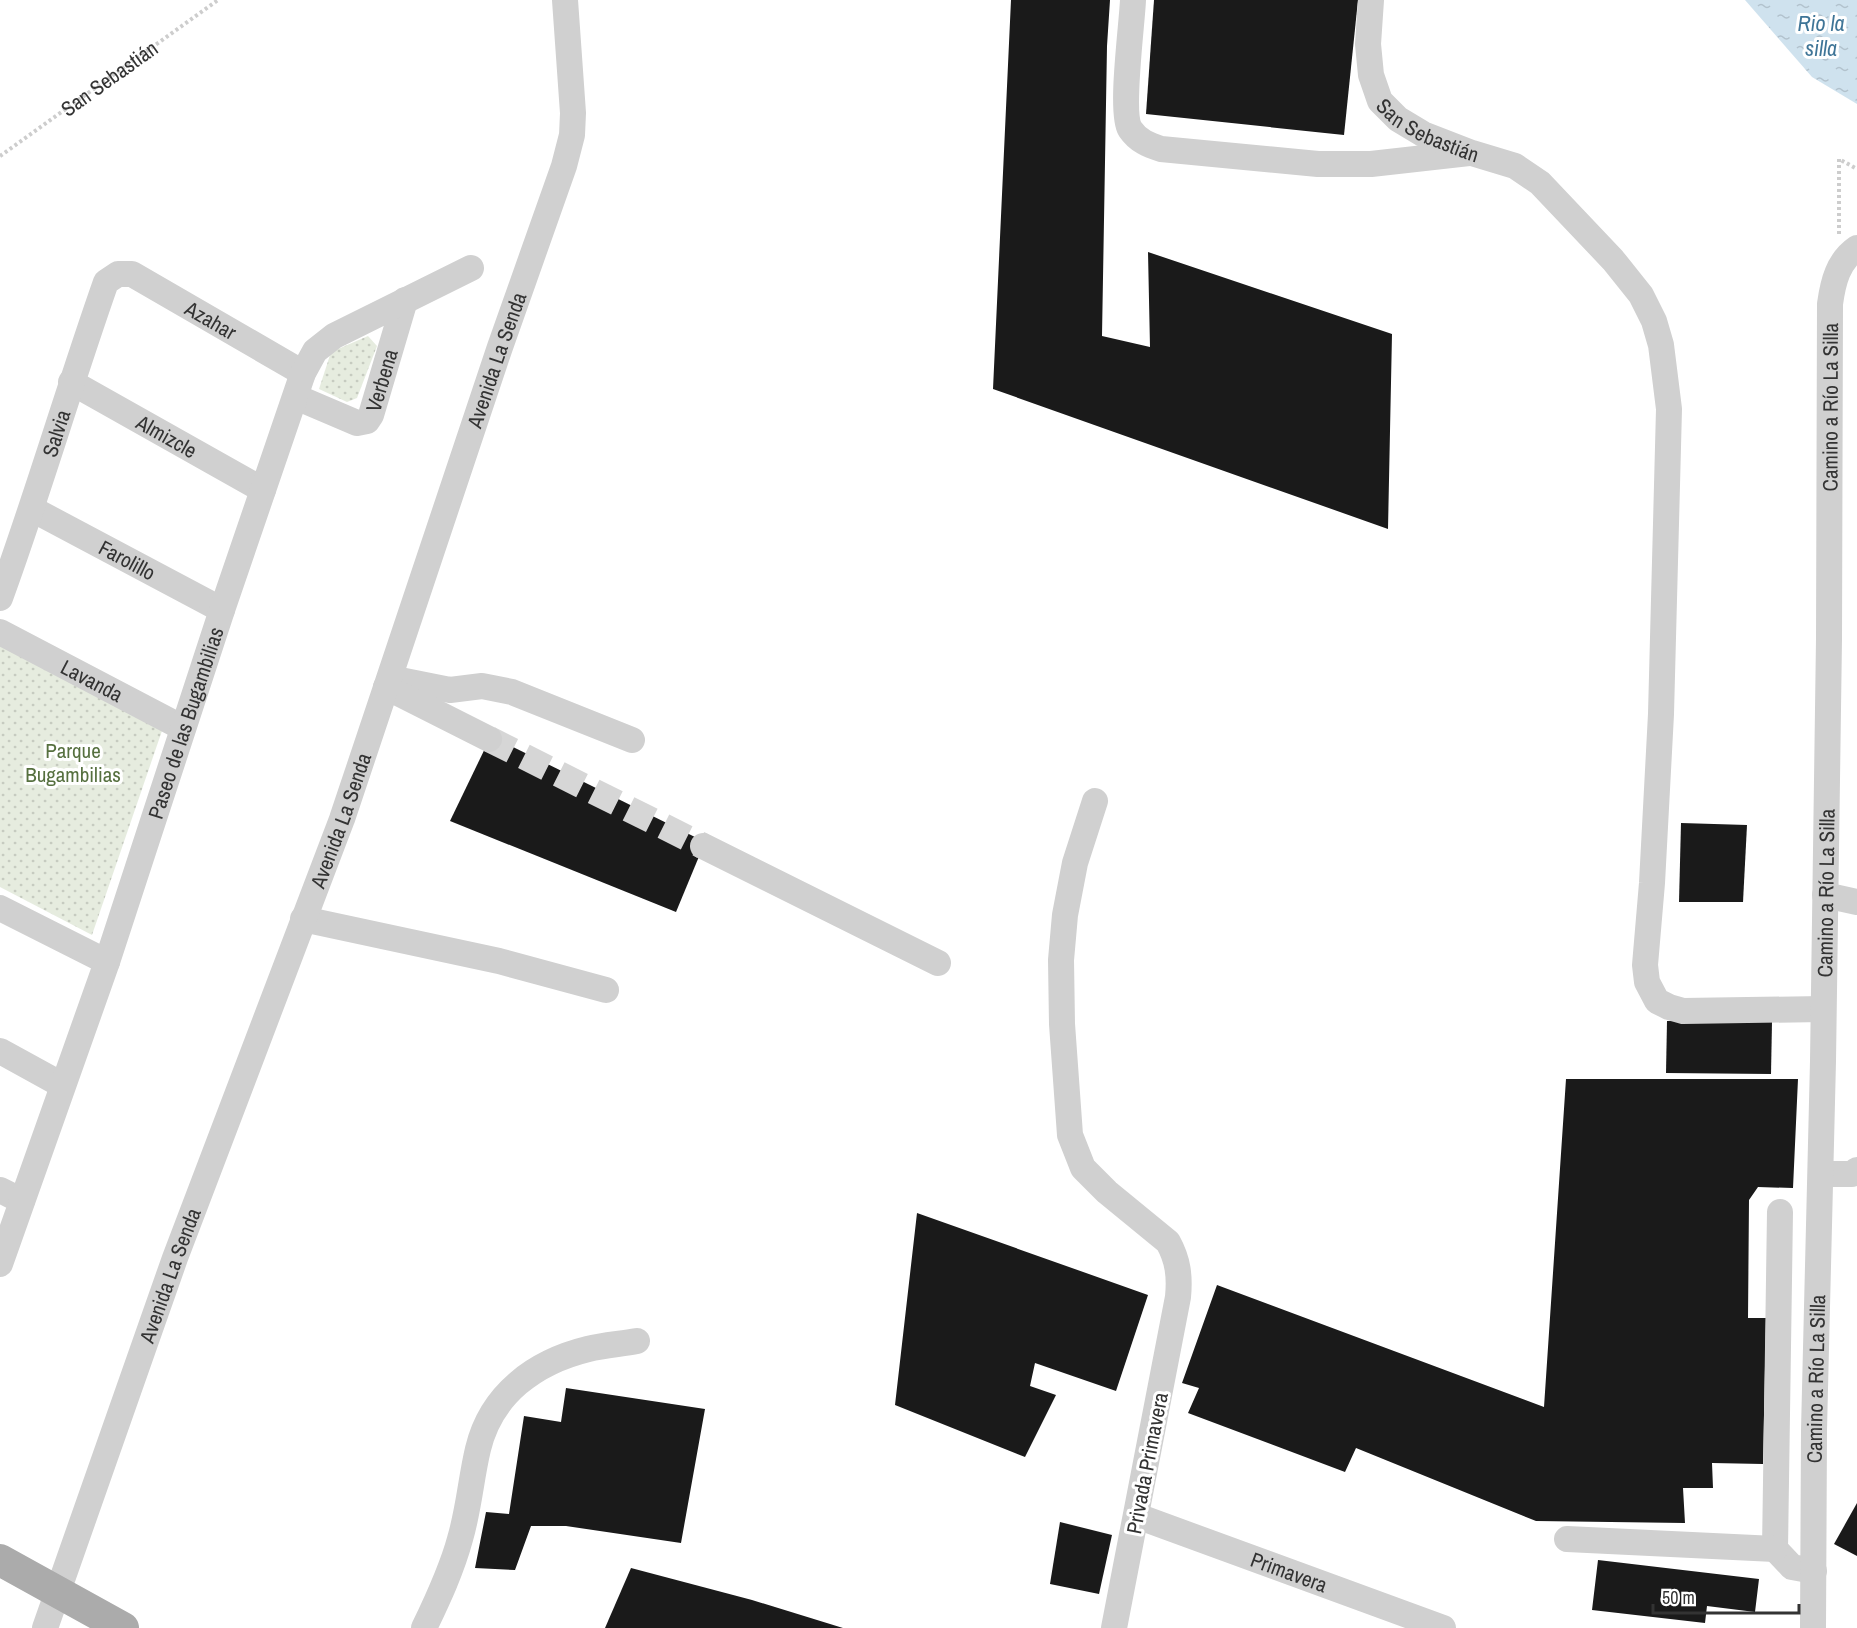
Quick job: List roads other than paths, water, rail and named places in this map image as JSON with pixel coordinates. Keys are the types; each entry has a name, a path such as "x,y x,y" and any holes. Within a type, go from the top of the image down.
{"main road":[{"path":"0,1560 123,1628"}],"street":[{"name":"Avenida La Senda","path":"45,1628 175,1258 342,819 500,347 564,166 572,135 573,91 565,0"},
{"path":"1134,0 1126,108 1129,128 1142,142 1161,150 1318,164 1371,164 1472,153"},
{"name":"San Sebastián","path":"1371,0 1368,44 1371,75 1380,101 1398,119 1423,134 1472,153 1515,166 1540,183 1613,260 1641,295 1654,321 1661,345 1669,409 1665,596 1652,883 1645,965 1647,982 1657,1000 1683,1011 1823,1009"},
{"name":"Camino a Río La Silla","path":"1814,1628 1814,1430 1821,1174 1829,639 1830,304 1833,283 1840,266 1857,248"},
{"name":"Paseo de las Bugambilias","path":"0,1264 11,1195 62,1085 107,962 222,610 303,373 315,351 334,336 471,268"},
{"name":"Azahar","path":"117,274 132,274 303,373"},
{"name":"Salvia","path":"0,598 32,509 71,382 106,282 117,274"},
{"name":"Verbena","path":"296,397 357,423 367,421 371,415 405,300"},
{"name":"Almizcle","path":"71,382 263,490"},
{"name":"Farolillo","path":"32,509 222,610"},
{"name":"Lavanda","path":"0,632 183,728"},
{"path":"388,683 489,739"},
{"path":"388,683 450,690 482,686 512,692 632,740"},
{"name":"Privada Primavera","path":"1095,801 1069,888 1061,960 1062,1024 1070,1135 1083,1168 1107,1192 1168,1242 1179,1270 1178,1297 1114,1628"},
{"path":"703,846 938,963"},
{"path":"1825,895 1857,902"},
{"path":"0,908 107,962"},
{"path":"303,919 499,961 606,990"},
{"path":"0,1051 62,1085"},
{"path":"1821,1174 1852,1174 1857,1170"},
{"path":"1775,1549 1780,1212"},
{"path":"424,1628 461,1538 479,1446 487,1422 502,1399 528,1374 559,1358 589,1348 638,1341"},
{"name":"Primavera","path":"1137,1516 1443,1628"},
{"path":"1567,1539 1775,1549 1792,1567 1814,1571"}],"water":[{"name":"Rio la silla","path":"1745,0 1857,0 1857,104 1812,77"}],"tunnel":[{"path":"489,739 703,846"}],"park label":[{"name":"Parque Bugambilias","path":"73,762"}]}
